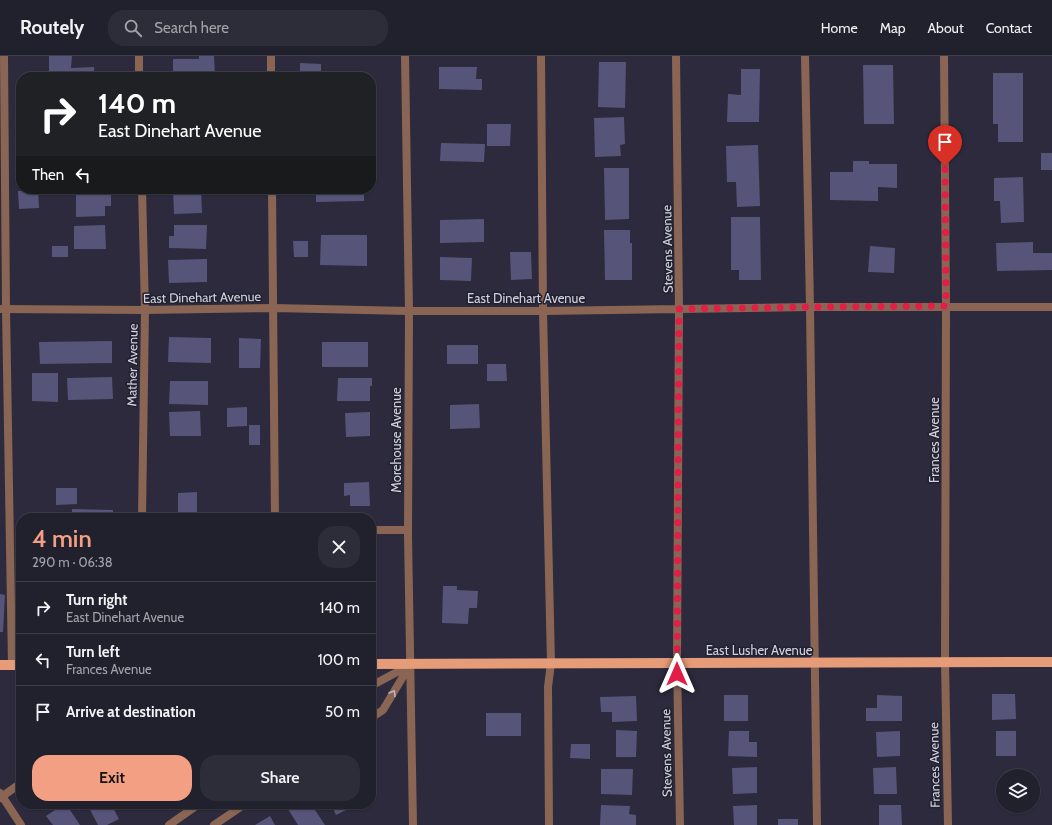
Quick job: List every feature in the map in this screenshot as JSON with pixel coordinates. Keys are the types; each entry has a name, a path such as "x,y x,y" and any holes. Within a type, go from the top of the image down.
{"main road":[{"name":"East Lusher Avenue","path":"376,664 1052,662"},
{"path":"0,665 16,665"}],"street":[{"path":"4,56 3,309 16,640"},
{"path":"139,56 139,72"},
{"path":"271,56 271,72"},
{"name":"Morehouse Avenue","path":"405,56 409,310 408,530 412,825"},
{"path":"541,56 543,311 551,663 548,686 549,825"},
{"name":"Stevens Avenue","path":"676,56 679,309 677,663 680,825"},
{"path":"805,56 817,825"},
{"name":"Frances Avenue","path":"944,56 946,306 945,662 948,825"},
{"name":"Mather Avenue","path":"142,194 145,310 142,513"},
{"path":"272,194 275,513"},
{"name":"East Dinehart Avenue","path":"3,309 145,310 273,308 543,311 810,307 1052,307"},
{"path":"376,530 408,530"},
{"path":"376,683 410,664"},
{"path":"376,715 383,710 410,664"},
{"path":"16,786 1,796 22,825"},
{"path":"169,825 192,809"},
{"path":"214,825 238,809"}],"building":[{"path":"49,56 72,56 71,68 94,67 94,72 49,71"},
{"path":"199,56 214,56 215,72 173,72 173,59 199,59"},
{"path":"599,62 626,62 625,108 598,107"},
{"path":"300,63 321,64 321,72 300,72"},
{"path":"863,65 893,65 894,124 864,124"},
{"path":"439,67 477,67 476,79 482,79 482,90 439,89"},
{"path":"741,69 760,69 759,122 727,122 728,94 741,95"},
{"path":"993,73 1023,73 1023,142 998,142 998,124 993,124"},
{"path":"624,117 625,144 620,145 621,156 595,157 594,118"},
{"path":"487,124 511,124 510,146 487,146"},
{"path":"441,143 485,144 484,162 440,161"},
{"path":"758,145 760,206 737,207 736,182 727,182 726,146"},
{"path":"1041,153 1052,153 1052,170 1041,170"},
{"path":"853,161 869,161 869,164 897,164 897,188 878,187 878,201 830,200 830,172 853,172"},
{"path":"604,168 629,168 629,219 605,220"},
{"path":"1023,177 1024,222 1001,223 1000,201 994,201 994,178"},
{"path":"18,194 38,194 39,208 19,209"},
{"path":"76,194 111,194 111,206 105,206 105,216 76,217"},
{"path":"173,194 201,194 202,213 174,214"},
{"path":"316,194 364,194 364,201 316,202"},
{"path":"731,217 760,217 761,280 739,280 739,270 731,270"},
{"path":"484,219 484,242 440,243 440,220"},
{"path":"105,225 106,249 74,249 74,226"},
{"path":"174,225 207,225 206,249 169,248 169,236 174,236"},
{"path":"604,230 630,230 630,243 632,243 632,280 605,280"},
{"path":"321,235 367,235 367,266 320,265"},
{"path":"293,241 308,241 308,257 294,257"},
{"path":"1033,242 1033,253 1052,253 1052,270 997,271 996,243"},
{"path":"52,246 68,246 68,257 52,257"},
{"path":"870,246 895,248 894,273 868,272"},
{"path":"510,252 531,252 532,279 511,280"},
{"path":"440,257 472,258 471,281 440,280"},
{"path":"207,259 207,282 169,283 168,260"},
{"path":"169,337 211,338 211,363 168,362"},
{"path":"239,338 261,339 260,368 239,368"},
{"path":"112,341 112,363 40,364 39,342"},
{"path":"322,342 368,342 368,367 322,367"},
{"path":"447,345 478,345 478,364 447,364"},
{"path":"487,364 506,364 507,381 487,381"},
{"path":"32,373 58,373 58,402 32,401"},
{"path":"112,377 113,399 68,400 67,378"},
{"path":"338,378 372,378 372,386 370,386 370,401 337,401"},
{"path":"170,381 208,381 208,405 169,404"},
{"path":"479,404 480,428 450,429 450,405"},
{"path":"247,407 247,426 227,427 227,408"},
{"path":"200,411 201,436 170,436 169,412"},
{"path":"370,412 370,436 346,437 345,413"},
{"path":"249,425 260,425 260,445 249,445"},
{"path":"369,482 370,506 350,506 350,495 344,496 344,483"},
{"path":"56,488 77,488 77,504 56,505"},
{"path":"197,492 197,513 178,513 178,493"},
{"path":"72,509 113,510 113,513 72,513"},
{"path":"443,586 457,586 457,590 478,591 477,608 469,608 468,624 442,623"},
{"path":"0,594 5,595 3,632 0,632"},
{"path":"992,694 1015,694 1016,719 992,720"},
{"path":"724,695 748,695 748,721 724,721"},
{"path":"877,695 902,696 902,721 866,721 866,708 877,708"},
{"path":"636,696 637,721 612,722 612,712 601,712 600,697"},
{"path":"486,713 521,713 521,736 486,736"},
{"path":"616,730 637,731 636,757 616,757"},
{"path":"729,731 749,731 749,742 757,742 757,757 728,756"},
{"path":"900,731 900,756 877,757 876,732"},
{"path":"996,731 1016,731 1016,756 996,756"},
{"path":"571,744 590,744 590,759 570,758"},
{"path":"757,767 757,793 733,794 732,768"},
{"path":"896,767 897,794 874,794 873,768"},
{"path":"601,769 633,769 632,795 601,794"},
{"path":"601,805 630,806 629,814 636,815 636,825 600,825"},
{"path":"757,805 757,825 734,825 733,806"},
{"path":"879,805 901,805 902,825 879,825"},
{"path":"56,809 69,809 80,825 53,825 46,816"},
{"path":"90,809 114,809 119,819 107,825 98,825"},
{"path":"288,809 314,809 325,825 298,825"},
{"path":"333,809 348,809 336,815"},
{"path":"270,816 275,825 255,825"},
{"path":"778,819 798,819 798,825 778,825"}],"route":[{"path":"677,674 679,309 946,306 945,166"}]}
